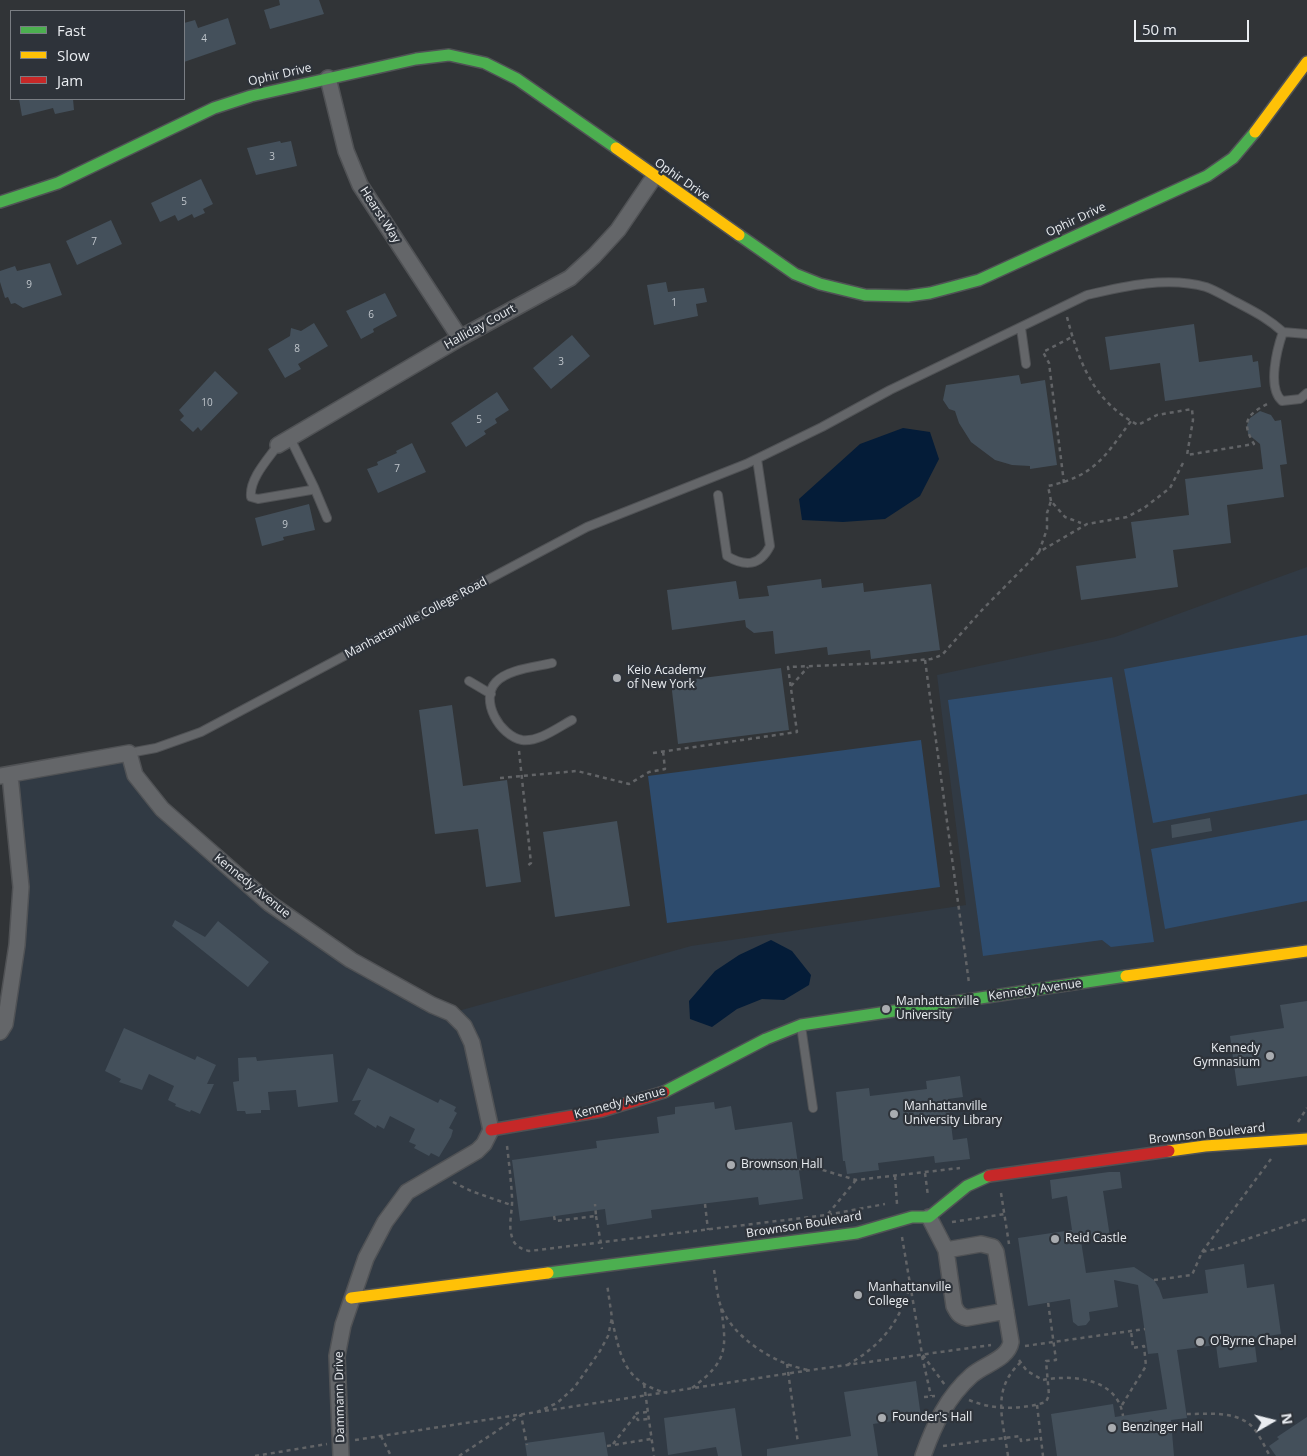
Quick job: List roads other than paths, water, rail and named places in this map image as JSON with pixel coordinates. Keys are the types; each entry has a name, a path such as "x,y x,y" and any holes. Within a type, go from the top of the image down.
{"street":[{"name":"Ophir Drive","path":"0,202 58,183 214,108 251,96 328,78 416,59 449,55 485,63 517,79 654,177 795,274 826,287 864,296 901,297 940,293 979,280 1207,176 1233,158 1255,133 1307,62"},
{"name":"Hearst Way","path":"328,78 346,151 360,185 460,338"},
{"name":"Halliday Court","path":"284,442 460,338 570,278 618,230 654,177"},
{"name":"Manhattanville College Road","path":"5,776 129,753"},
{"name":"Kennedy Avenue","path":"129,753 135,775 162,809 269,903 351,960 432,1005 451,1013 464,1026 472,1043 498,1129 532,1125 610,1108 664,1092 690,1080 758,1041 801,1026 1276,954 1307,952"},
{"path":"0,1032 4,1024 18,945 21,887 5,776"},
{"name":"Dammann Drive","path":"340,1449 337,1356 351,1298 366,1258 394,1206 407,1192 477,1151 498,1129"},
{"name":"Brownson Boulevard","path":"351,1298 711,1254 858,1233 899,1220 933,1214 967,1186 992,1175 1205,1146 1307,1139"},
{"path":"933,1214 946,1250 954,1306 961,1316 967,1318 1006,1311"},
{"path":"924,1452 935,1424 952,1394 981,1368 1006,1355 1010,1351 1011,1342 996,1252 993,1247 981,1244 946,1250"}],"lane":[{"name":"Manhattanville College Road","path":"129,753 156,748 202,732 588,527 664,499 757,459 822,427 890,390 1087,295 1122,287 1168,282 1186,283 1216,292 1268,318 1283,332"},
{"path":"1021,328 1026,364"},
{"path":"1307,334 1283,332 1276,352 1274,383 1279,398 1282,401 1300,399 1307,393"},
{"path":"314,487 311,490 258,499 251,497 250,490 257,476 284,442 314,487 327,518"},
{"path":"718,494 727,556 738,563 755,563 765,556 770,546 757,459"},
{"path":"552,663 508,674 496,682 491,694 490,705 502,728 517,738 535,739 572,720"},
{"path":"469,681 491,694"},
{"path":"801,1026 813,1108"}],"place":[{"name":"Keio Academy of New York","path":"617,678"},
{"name":"Manhattanville University","path":"886,1009"},
{"name":"Kennedy Gymnasium","path":"1270,1056"},
{"name":"Manhattanville University Library","path":"894,1114"},
{"name":"Brownson Hall","path":"731,1165"},
{"name":"Reid Castle","path":"1055,1239"},
{"name":"Manhattanville College","path":"858,1295"},
{"name":"O'Byrne Chapel","path":"1200,1342"},
{"name":"Founder's Hall","path":"882,1418"},
{"name":"Benzinger Hall","path":"1112,1428"}]}
